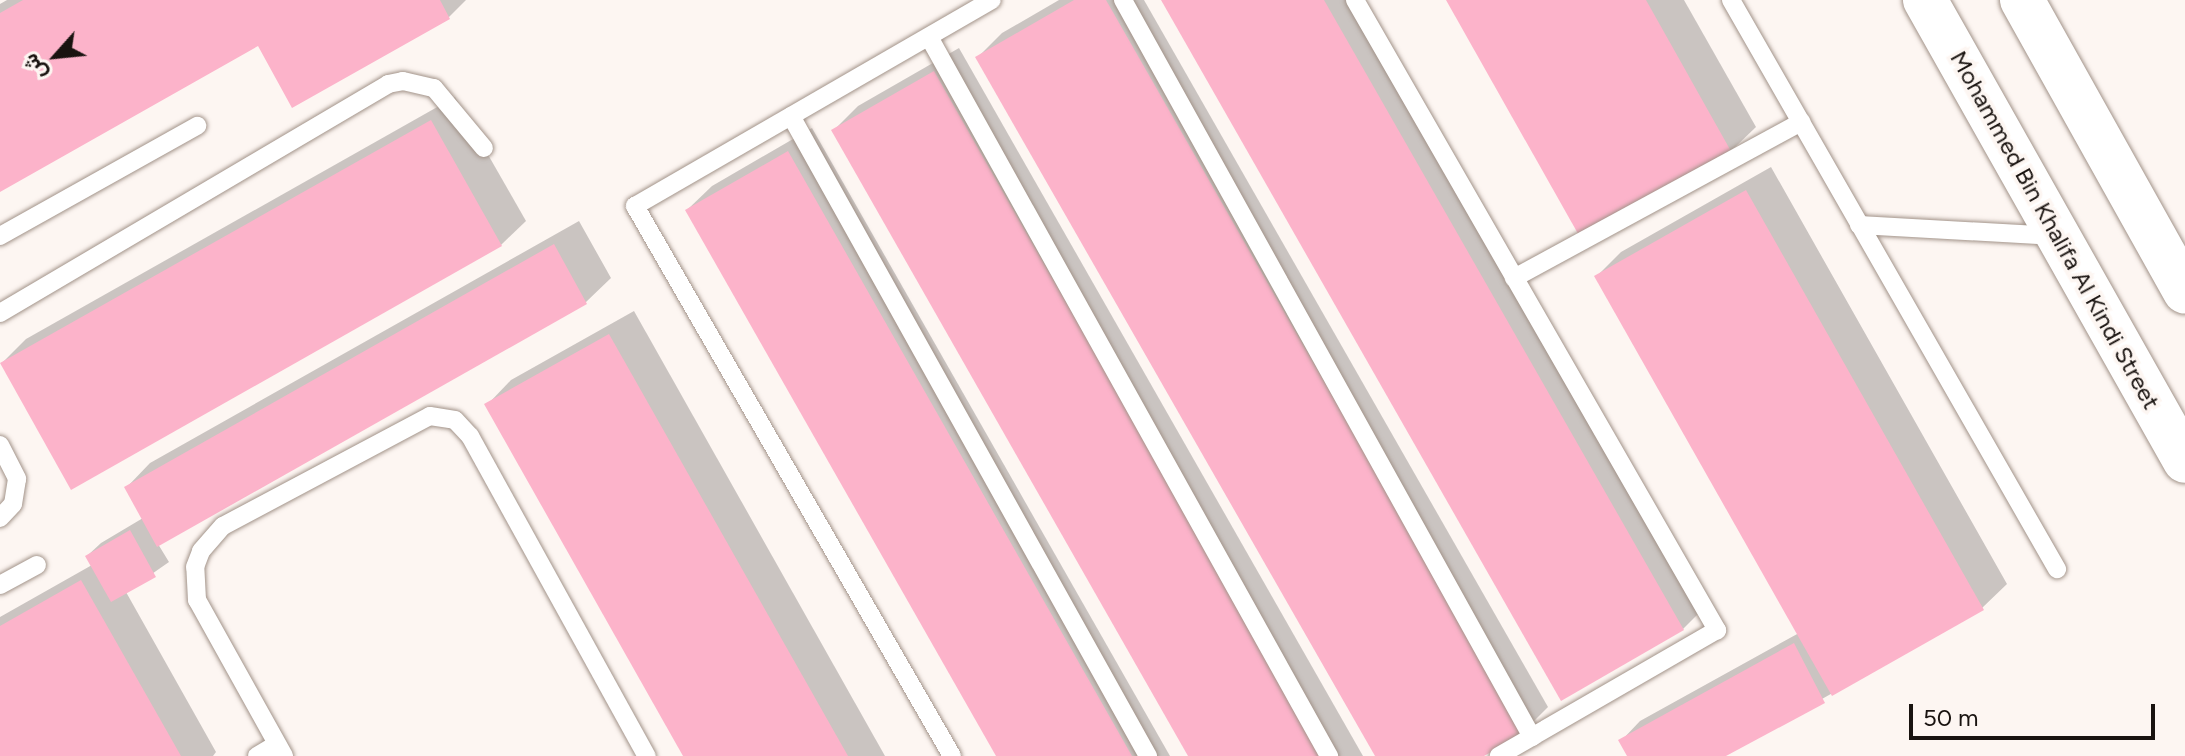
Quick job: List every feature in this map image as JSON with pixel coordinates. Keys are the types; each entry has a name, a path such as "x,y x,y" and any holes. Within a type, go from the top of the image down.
{"main road":[{"name":"Mohammed Bin Khalifa Al Kindi Street","path":"1925,0 2185,461"},
{"path":"2022,0 2185,292"}],"lane":[{"path":"952,756 635,206 992,0"},
{"path":"1123,0 1532,737"},
{"path":"1355,0 1717,630 1499,756"},
{"path":"1731,0 2057,569"},
{"path":"929,37 1329,756"},
{"path":"0,313 388,84 403,81 434,88 484,148"},
{"path":"791,116 1148,756"},
{"path":"1514,278 1801,122"},
{"path":"0,236 197,126"},
{"path":"1859,225 2058,236"},
{"path":"257,756 281,750 197,600 195,567 201,551 223,526 430,416 455,420 470,436 647,756"},
{"path":"0,445 17,479 13,504 0,518"},
{"path":"0,585 37,565"}],"building":[{"path":"23,0 440,0 450,19 292,108 258,46 0,192 0,13"},
{"path":"1074,0 1106,0 1525,733 1484,756 1375,756 975,57"},
{"path":"1161,0 1324,0 1684,630 1561,701"},
{"path":"1446,0 1646,0 1732,153 1581,239"},
{"path":"934,71 1325,756 1188,756 831,130"},
{"path":"431,120 502,246 71,490 0,363"},
{"path":"788,151 1132,756 996,756 685,210"},
{"path":"1746,190 1984,610 1832,696 1594,276"},
{"path":"554,244 587,304 157,547 124,487"},
{"path":"609,334 848,756 683,756 484,404"},
{"path":"130,530 156,577 111,602 85,556"},
{"path":"81,580 181,756 0,756 0,626"},
{"path":"1794,643 1825,703 1726,756 1627,756 1618,740"}]}
